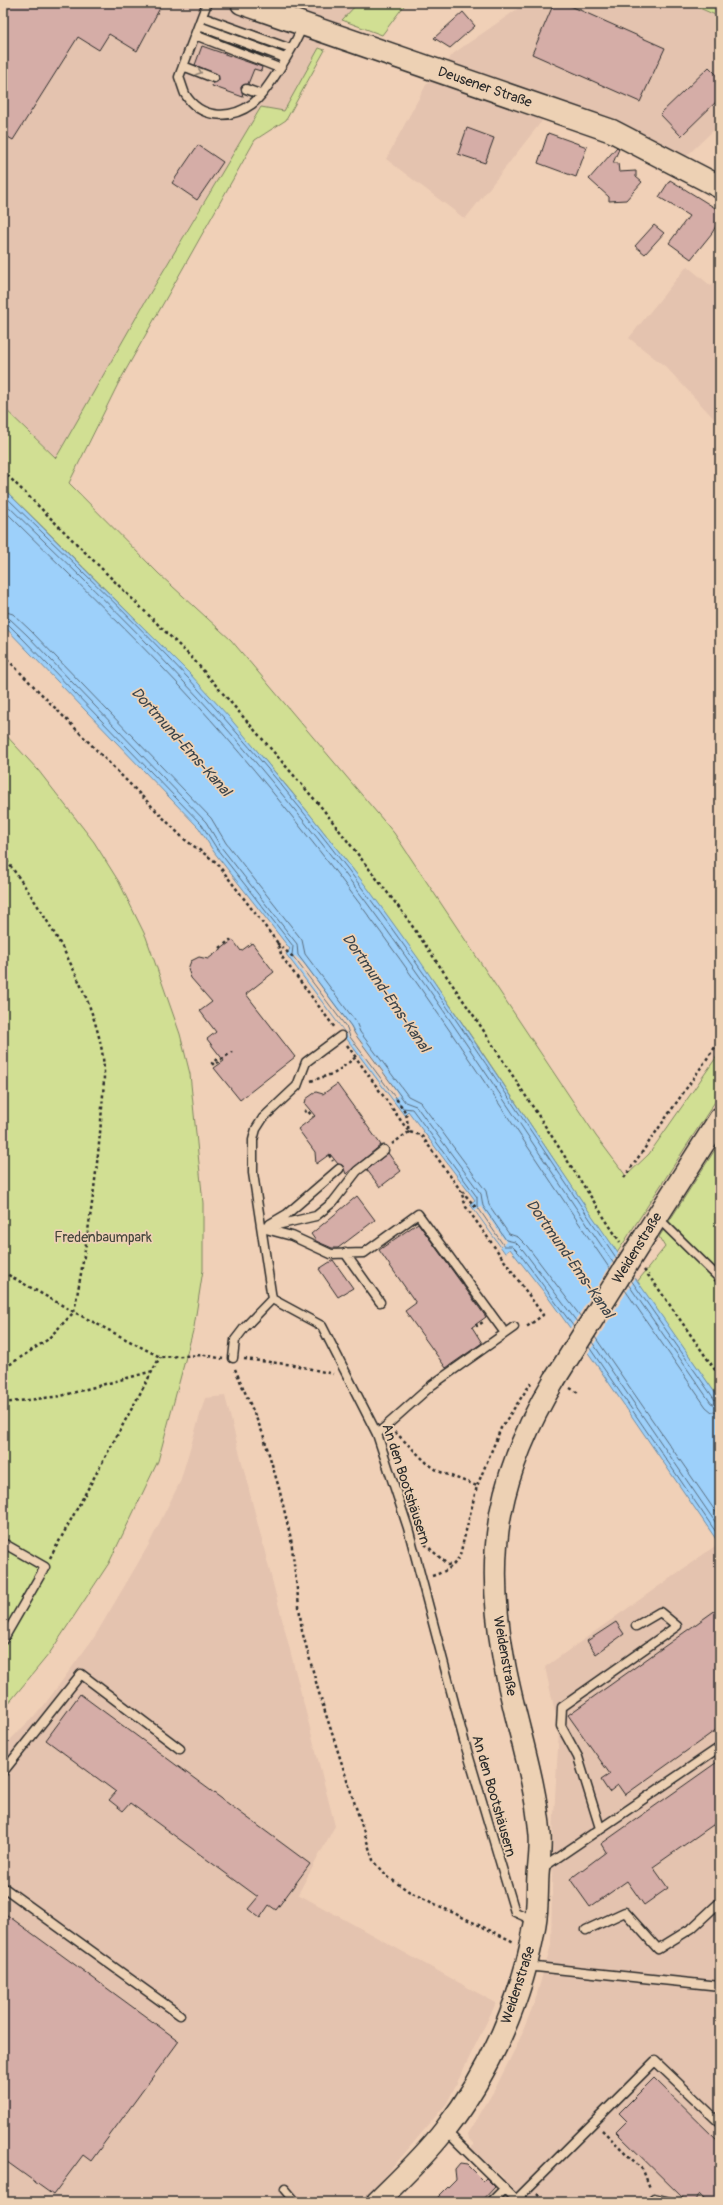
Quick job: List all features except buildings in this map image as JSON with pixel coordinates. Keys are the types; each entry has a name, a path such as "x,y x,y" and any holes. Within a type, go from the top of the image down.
{"main road":[{"name":"Deusener Straße","path":"242,3 612,131 720,187"}],"street":[{"name":"Weidenstraße","path":"377,2202 445,2130 492,2055 506,2026 528,1958 536,1921 540,1838 535,1795 503,1657 496,1611 495,1564 502,1504 508,1477 536,1411 652,1224 720,1118"}],"lane":[{"path":"207,3 179,77 186,94 198,108 212,115 234,115 253,104 291,49 303,24"},
{"path":"202,16 291,49"},
{"path":"199,26 285,58"},
{"path":"195,36 279,68"},
{"path":"183,66 214,78"},
{"path":"246,89 260,94"},
{"path":"233,1358 236,1340 245,1327 272,1299 254,1173 253,1140 256,1129 263,1118 298,1086 306,1062 341,1036"},
{"path":"262,1228 316,1216 333,1202 357,1171 384,1150"},
{"path":"262,1228 287,1214 339,1169"},
{"path":"262,1228 292,1236 331,1254 364,1253 418,1214 505,1334"},
{"path":"652,1224 720,1279"},
{"path":"345,1254 380,1302"},
{"name":"An den Bootshäusern","path":"272,1299 322,1326 377,1434 408,1528 465,1744 515,1912 536,1921"},
{"path":"377,1434 432,1385 514,1327"},
{"path":"3,1543 45,1567 3,1640"},
{"path":"600,1828 578,1757 561,1726 562,1707 677,1626 660,1612 636,1626"},
{"path":"3,1772 81,1674 180,1749"},
{"path":"538,1870 720,1747"},
{"path":"3,1887 180,2015"},
{"path":"586,1930 625,1912 658,1949 692,1928 720,1902"},
{"path":"528,1958 720,1986"},
{"path":"445,2130 517,2201 593,2122 655,2061 720,2123"},
{"path":"491,2202 505,2188"},
{"path":"285,2189 296,2202"},
{"path":"652,2200 670,2202"}],"path":[{"path":"3,470 194,660 322,808 404,914 469,1008 624,1247"},
{"path":"3,655 184,839 216,862 276,942 293,957"},
{"path":"3,856 24,884 62,948 90,1006 99,1041 104,1072 99,1142 89,1228 74,1312 47,1340 3,1369"},
{"path":"220,948 231,941"},
{"path":"276,942 282,957 341,1036 409,1132 421,1135 461,1191 477,1209"},
{"path":"624,1178 720,1040"},
{"path":"217,1059 212,1063 214,1065 232,1052"},
{"path":"298,1086 335,1073 356,1057"},
{"path":"395,1097 406,1113 409,1132"},
{"path":"304,1112 307,1110 313,1117"},
{"path":"384,1150 409,1132"},
{"path":"461,1191 466,1207 543,1315 529,1326"},
{"path":"642,1269 658,1288 720,1377"},
{"path":"3,1272 74,1312 160,1357 205,1355 228,1360 233,1358 294,1365 331,1373 353,1388"},
{"path":"45,1567 160,1357"},
{"path":"233,1358 236,1373 263,1434 279,1488 291,1539 302,1631 319,1693 373,1860 388,1877 410,1892 528,1958"},
{"path":"3,1403 61,1396 153,1371"},
{"path":"422,1578 444,1572 456,1564 460,1555 477,1486 501,1428 528,1384 534,1381"},
{"path":"386,1427 399,1435 427,1463 438,1471 477,1486"},
{"path":"408,1528 448,1565 456,1564"},
{"path":"593,2122 643,2170 652,2200"}],"shaded area":[{"path":"3,3 358,3 319,48 284,111 235,153 197,213 56,459 3,407"},
{"path":"526,3 688,3 720,17 720,124 671,171 610,137 545,117 465,219 386,159 426,85 454,53"},
{"path":"687,266 711,286 720,274 720,425 666,367 629,338"},
{"path":"225,1396 335,1826 298,1894 496,2003 447,2103 376,2187 361,2202 3,2202 3,1747 42,1708 95,1636 148,1546 180,1482 205,1398"},
{"path":"718,1544 720,1548 720,2202 433,2202 457,2178 455,2170 460,2164 467,2165 483,2181 487,2177 496,2186 504,2178 471,2148 474,2144 469,2139 468,2134 495,2089 518,2043 535,2001 551,1945 553,1832 559,1730 545,1667"}],"green space":[{"path":"358,3 406,3 382,35 342,20"},
{"path":"688,3 720,3 720,17"},
{"path":"319,48 325,50 286,120 255,140 118,384 69,483 159,574 231,640 394,833 596,1136 626,1176 649,1154 720,1052 720,1094 617,1253 430,976 352,868 311,816 275,772 201,688 123,607 3,488 3,407 56,458 149,295 261,107 284,111"},
{"name":"Fredenbaumpark","path":"3,732 38,770 94,842 119,882 146,937 180,1034 190,1074 203,1203 203,1270 194,1327 158,1461 109,1563 49,1654 3,1710"},
{"path":"720,1142 720,1400 637,1282 665,1247 659,1237"}],"water":[{"name":"Dortmund-Ems-Kanal","path":"3,488 190,674 229,717 312,817 369,890 418,958 586,1207 720,1400 720,1545 594,1361 547,1296 510,1249 505,1253 470,1204 475,1200 408,1111 404,1115 346,1038 344,1031 286,954 290,949 214,852 199,828 3,625"}],"pier":[{"path":"295,956 304,964 389,1079 398,1095 393,1099 292,958"},
{"path":"481,1206 506,1242 501,1246 475,1210"},
{"path":"619,1252 636,1277 587,1355 569,1330"}]}
